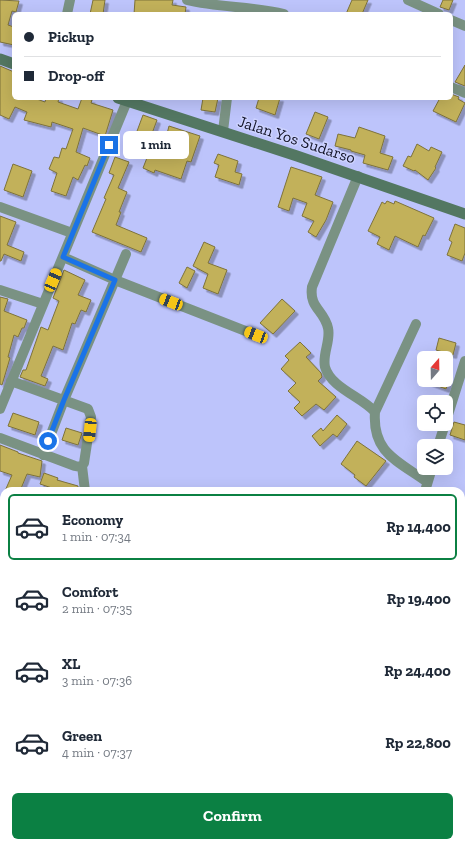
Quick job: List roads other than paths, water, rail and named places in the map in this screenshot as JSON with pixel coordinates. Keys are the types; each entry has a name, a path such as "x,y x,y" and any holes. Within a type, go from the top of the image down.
{"main road":[{"path":"0,59 12,63"},
{"name":"Jalan Yos Sudarso","path":"122,100 223,131 358,176 465,214"}],"street":[{"path":"67,12 70,0"},
{"path":"187,0 270,12"},
{"path":"408,0 435,12"},
{"path":"453,21 465,26"},
{"path":"453,88 465,93"},
{"path":"0,409 63,257 122,100"},
{"path":"223,131 227,100"},
{"path":"358,176 316,274 311,294 312,301 326,321 328,328 324,360 326,368 336,383 366,403 375,412"},
{"path":"0,207 72,233"},
{"path":"43,455 64,400 126,254"},
{"path":"63,257 115,280 256,335"},
{"path":"0,290 43,304"},
{"path":"416,324 375,412 375,433 384,450 426,486 430,475"},
{"path":"453,399 465,361"},
{"path":"11,381 88,409 90,413 88,443 82,466 86,487"},
{"path":"0,438 75,466 82,466"}]}
